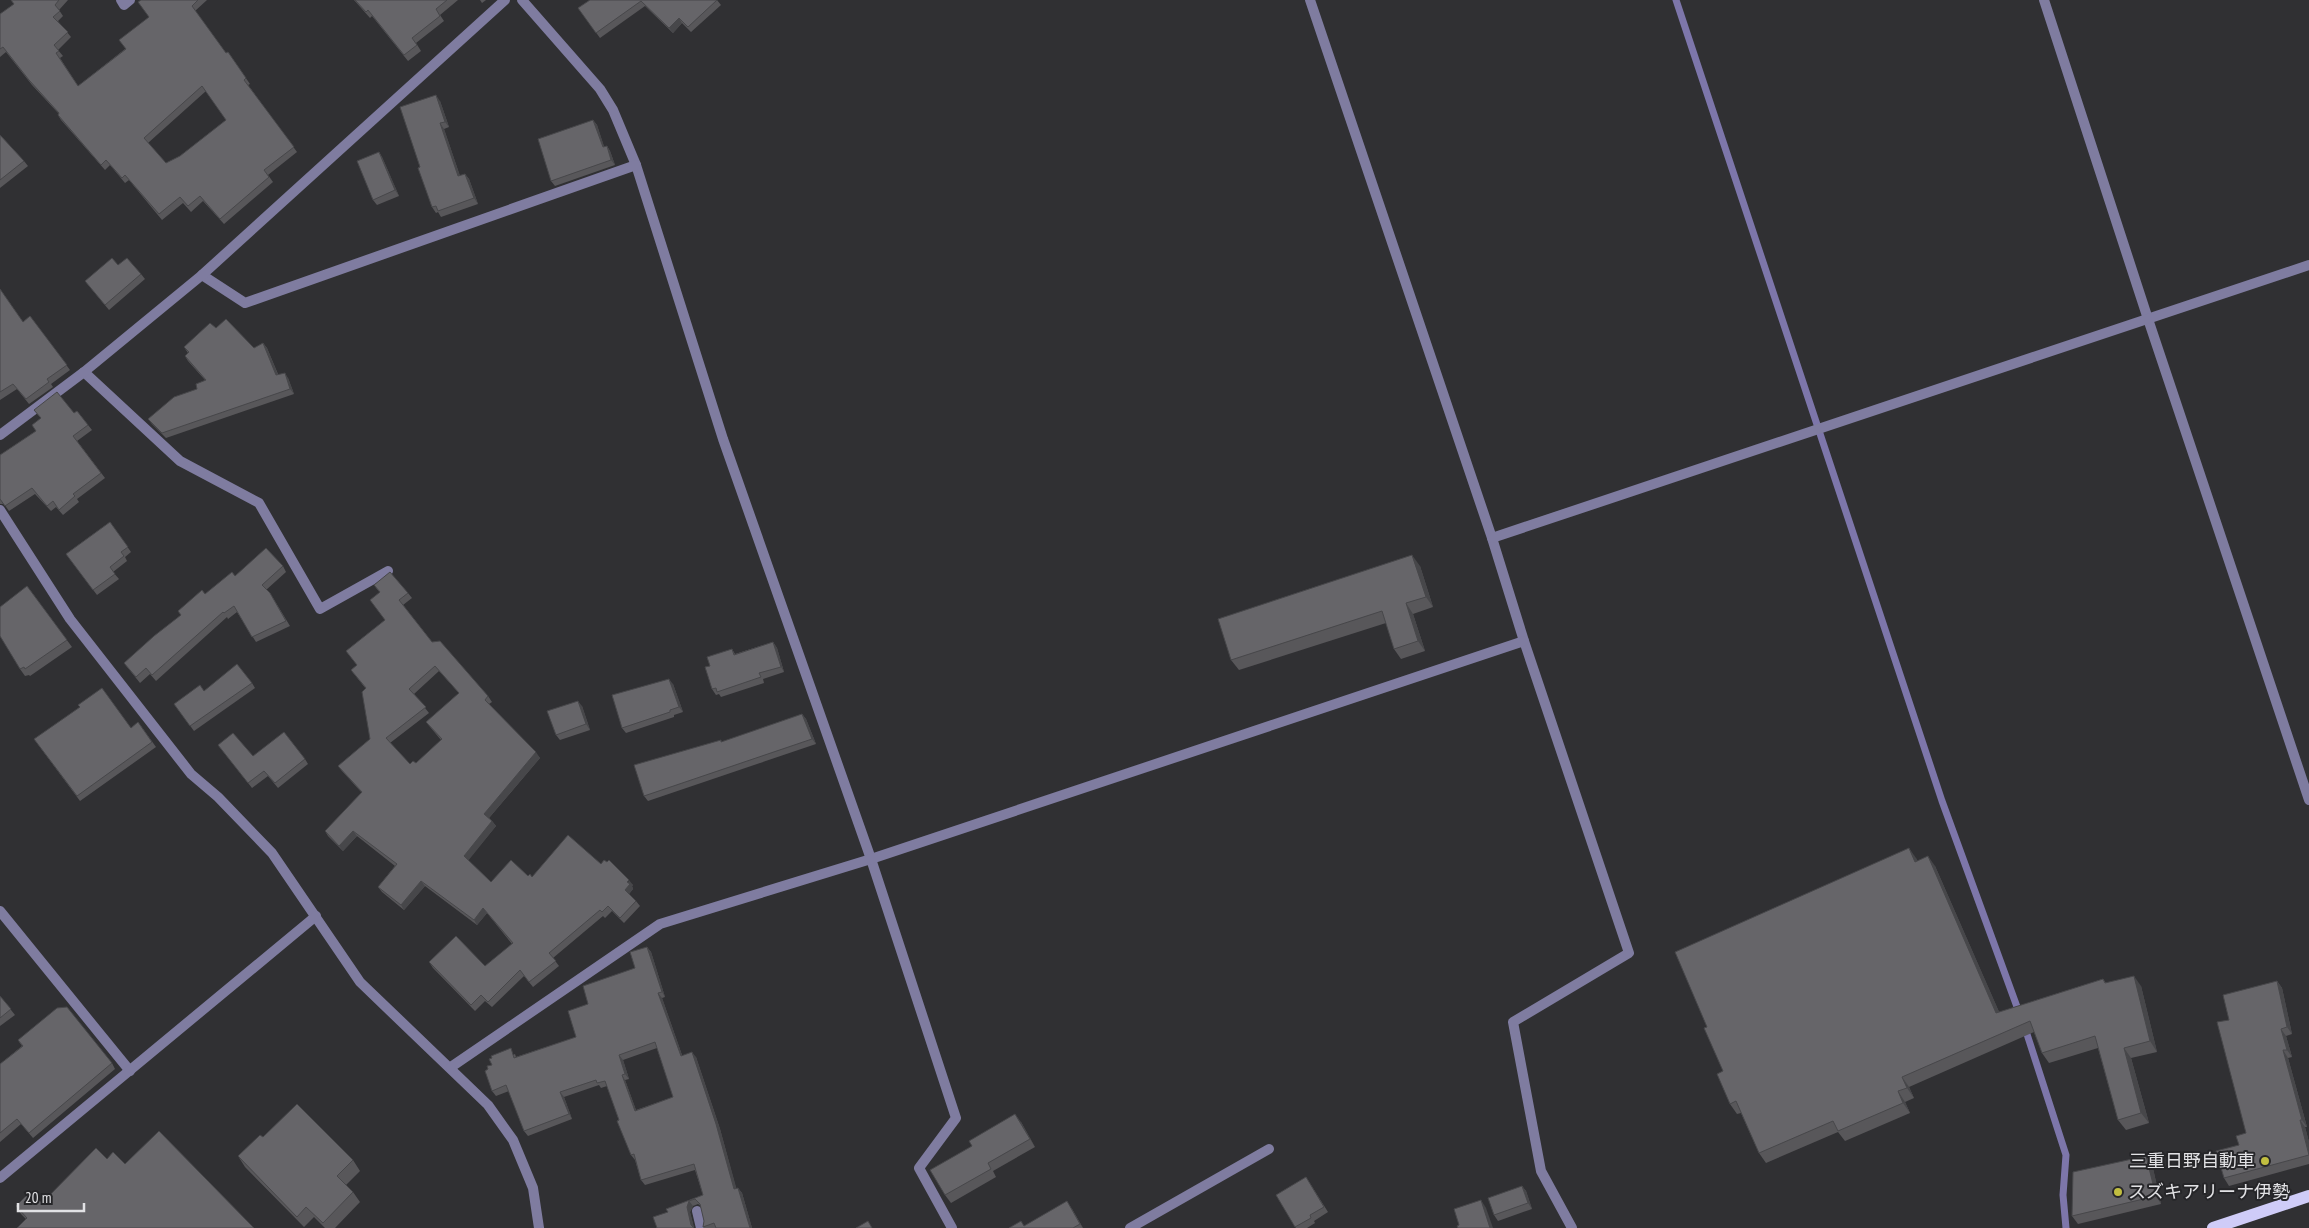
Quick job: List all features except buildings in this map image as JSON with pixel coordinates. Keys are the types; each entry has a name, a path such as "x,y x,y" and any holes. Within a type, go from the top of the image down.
{"main road":[{"path":"2212,1228 2309,1196"}],"street":[{"path":"121,0 124,5 130,0"},
{"path":"0,436 84,372 129,332 202,274 505,0"},
{"path":"522,0 600,89 613,110 636,164 723,439 871,859 956,1118 919,1168 952,1228"},
{"path":"1310,0 1492,538 1524,641 1629,954 1512,1022 1541,1171 1572,1228"},
{"path":"2044,0 2148,319 2309,800"},
{"path":"202,274 245,303 636,164"},
{"path":"1492,538 2309,265"},
{"path":"84,372 180,461 259,503 320,609 388,571"},
{"path":"0,510 70,619 142,713 192,774 272,853 360,982 451,1067 488,1105 513,1140 533,1188 539,1228"},
{"path":"451,1067 660,924 871,859 1524,641"},
{"path":"0,911 130,1071"},
{"path":"0,1178 316,916"},
{"path":"1130,1228 1269,1149"},
{"path":"697,1211 702,1228"}],"waterway":[{"path":"1676,0 1942,801 2020,1015"},
{"path":"2025,1028 2066,1155 2063,1195 2066,1228"}],"place":[{"name":"三重日野自動車","path":"2265,1161"},
{"name":"スズキアリーナ伊勢","path":"2118,1192"}]}
